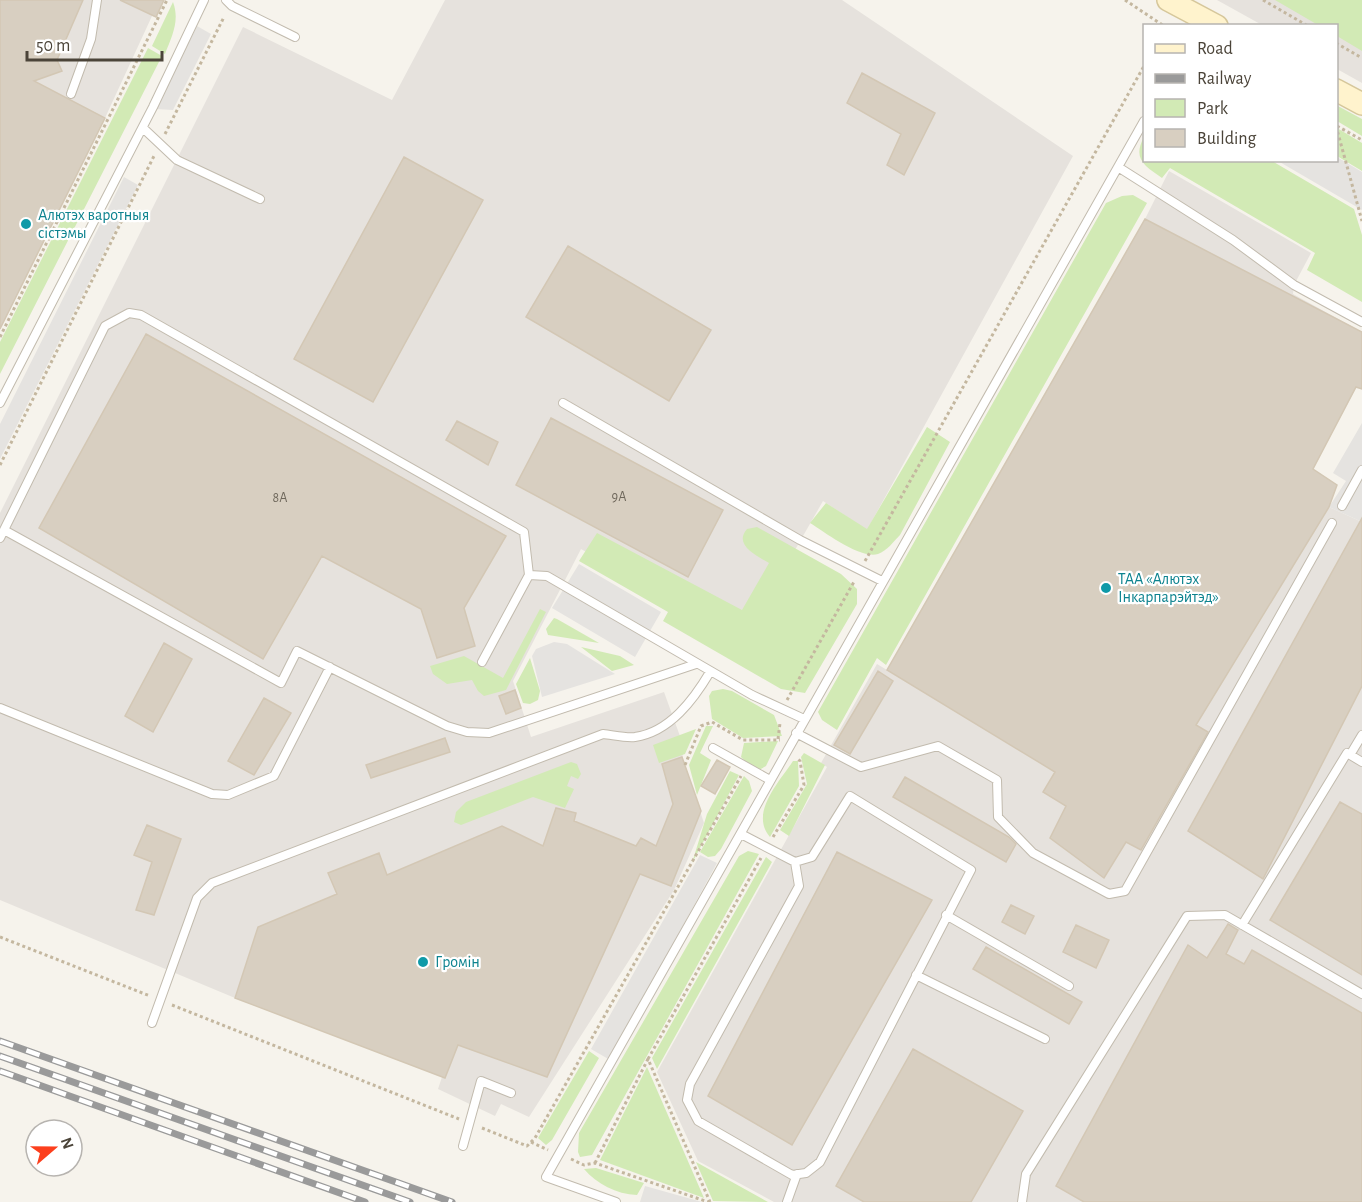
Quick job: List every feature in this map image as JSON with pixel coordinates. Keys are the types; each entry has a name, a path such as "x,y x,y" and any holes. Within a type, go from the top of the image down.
{"main road":[{"path":"1168,0 1196,20"},
{"path":"1338,91 1362,104"}],"lane":[{"path":"71,94 91,39 97,0"},
{"path":"0,403 143,128 204,0"},
{"path":"229,3 295,37"},
{"path":"616,1202 546,1177 1143,123"},
{"path":"143,128 177,160 260,199"},
{"path":"1118,167 1233,240 1294,285 1362,322"},
{"path":"482,662 529,575 524,532 141,315 129,314 105,326 2,534 281,684 297,651 447,726 466,732 489,733 696,664"},
{"path":"563,403 800,540 882,581"},
{"path":"1342,506 1362,470"},
{"path":"796,733 861,767 938,746 997,780 998,817 1033,853 1109,894 1125,891 1332,523"},
{"path":"529,575 547,576 710,672 804,719"},
{"path":"0,708 212,794 228,795 274,776 330,667"},
{"path":"152,1023 197,898 212,883 603,734 636,737 659,727 695,699 710,672"},
{"path":"1350,755 1362,735"},
{"path":"713,748 770,780"},
{"path":"1242,925 1347,753 1362,762"},
{"path":"741,834 795,862 812,857 850,795 971,870 820,1162 806,1173 792,1175 698,1121 687,1100 690,1084 799,886 795,862"},
{"path":"946,915 1069,986"},
{"path":"1022,1202 1026,1174 1186,916 1225,915 1362,994"},
{"path":"916,975 1045,1039"},
{"path":"463,1146 481,1081 511,1093"},
{"path":"787,1202 797,1174"}],"path":[{"path":"0,337 167,0"},
{"path":"1125,0 1161,24"},
{"path":"1263,0 1305,24"},
{"path":"0,465 229,3"},
{"path":"1338,44 1362,58"},
{"path":"595,1164 648,1059 804,785 800,760 778,739 782,709 1143,68"},
{"path":"1338,127 1362,140"},
{"path":"1338,133 1362,221"},
{"path":"685,765 701,726 712,722 743,740 778,739"},
{"path":"0,937 526,1146 531,1142 586,1051 747,767"},
{"path":"648,1059 709,1202"},
{"path":"531,1142 584,1165 595,1164 709,1202"}],"shaded area":[{"name":"Алютэх варотныя сістэмы","path":"0,0 164,0 157,17 152,16 105,118 0,329"},
{"path":"445,0 842,0 1073,156 867,530 823,501 743,641 581,549 513,681 531,737 664,692 685,750 682,757 704,823 674,890 529,1117 501,1104 495,1116 438,1089 442,1077 235,998 0,900 0,513 243,27 392,100"},
{"path":"1217,0 1362,0 1362,83 1338,70 1338,24 1260,24"},
{"path":"197,26 211,34 173,110 156,109"},
{"path":"1338,158 1362,172 1362,210 1280,162 1338,162"},
{"path":"1169,171 1311,253 1294,285 1293,294 1362,332 1362,389 1356,388 1313,469 1337,485 1329,507 1362,522 1362,1202 774,1202 698,1161 657,1072 827,767 821,763 877,664 887,670 1145,219"},
{"path":"124,177 138,185 0,459 0,424"},
{"path":"1362,423 1362,520 1360,521 1329,507 1346,481 1333,473"},
{"path":"579,564 661,612 635,657 552,608"},
{"path":"554,642 567,644 615,674 542,697 532,656 536,649"},
{"path":"700,855 717,863 610,1060 591,1049"},
{"path":"645,1186 702,1202 640,1202"}],"green space":[{"path":"1275,0 1362,0 1362,51 1338,37 1338,24 1316,24"},
{"path":"173,2 176,16 165,54 152,46"},
{"path":"148,48 162,56 0,374 0,342"},
{"path":"1338,106 1362,119 1362,136 1338,122"},
{"path":"1338,129 1362,143 1362,171 1338,157"},
{"path":"1143,140 1143,162 1274,162 1354,209 1362,235 1362,302 1307,270 1315,253 1170,168 1162,178 1150,170 1142,161 1140,156"},
{"path":"1133,195 1147,203 886,665 877,658 837,730 822,720 818,712 1106,203 1122,196"},
{"path":"927,427 950,442 900,535 881,553 871,555 862,553 810,523 826,503 867,529"},
{"path":"757,527 841,574 857,589 857,604 805,693 781,689 663,621 668,612 579,561 597,533 742,610 769,563 748,549 743,540 747,529"},
{"path":"540,609 546,612 506,690 484,696 472,680 447,684 433,674 430,666 464,656 503,678"},
{"path":"554,618 599,643 548,635 546,629"},
{"path":"581,647 620,656 634,665 612,671"},
{"path":"530,658 540,691 538,700 530,704 523,703 516,684"},
{"path":"723,689 732,691 774,715 782,736 743,738 712,719 709,696 712,691"},
{"path":"706,726 713,726 700,753 711,760 697,795 689,765"},
{"path":"696,729 685,754 659,763 653,745"},
{"path":"778,741 766,766 759,770 751,767 741,757 744,743"},
{"path":"804,753 825,765 789,836 780,830 807,784 801,757"},
{"path":"793,761 798,761 799,786 770,837 764,828 765,808 774,788"},
{"path":"571,762 577,764 581,774 578,779 571,776 567,786 574,789 565,808 533,797 461,825 454,822 456,812 466,802"},
{"path":"730,771 739,775 692,863 707,814"},
{"path":"744,776 749,781 752,791 721,849 715,856 708,857 700,852"},
{"path":"748,851 759,854 592,1155 580,1157 579,1133 739,856"},
{"path":"766,857 772,862 657,1069 652,1058"},
{"path":"589,1051 599,1058 552,1140 546,1145 538,1138"},
{"path":"647,1067 704,1198 600,1160"},
{"path":"696,1162 768,1202 713,1201"},
{"path":"596,1168 644,1183 637,1195 622,1193 601,1184 584,1169"}],"building":[{"name":"Алютэх варотныя сістэмы","path":"0,0 83,0 57,60 62,71 34,81 105,118 0,329"},
{"path":"120,0 164,0 156,17"},
{"path":"862,73 935,113 904,175 887,165 901,134 847,103"},
{"path":"404,157 483,200 373,402 294,359"},
{"name":"ТАА «Алютэх Інкарпарэйтэд»","path":"1145,219 1362,332 1362,389 1356,387 1313,469 1337,485 1329,507 1196,725 1208,732 1141,850 1126,842 1104,878 1050,838 1066,806 1043,792 1055,772 887,670"},
{"path":"568,246 711,330 669,401 526,317"},
{"path":"146,334 506,536 464,608 475,646 437,658 421,609 322,556 263,659 39,528"},
{"path":"551,418 723,510 688,577 516,485"},
{"path":"457,421 498,442 488,465 446,440"},
{"path":"1362,518 1362,686 1263,879 1188,831"},
{"path":"164,643 192,659 153,732 125,716"},
{"path":"878,671 893,681 850,754 834,745"},
{"path":"515,690 521,708 506,714 499,696"},
{"path":"264,698 291,713 254,775 228,761"},
{"path":"445,738 450,752 371,778 366,765"},
{"name":"Громін","path":"682,757 701,811 671,886 640,874 547,1077 458,1045 445,1078 235,998 258,927 337,894 328,873 379,853 387,875 502,826 543,846 556,808 576,813 574,821 636,846 641,838 656,846 673,804 662,764"},
{"path":"717,760 730,767 715,794 701,786"},
{"path":"905,777 1009,837 1016,844 1006,862 893,797"},
{"path":"1340,802 1362,814 1362,975 1270,920"},
{"path":"147,825 181,839 154,915 136,910 152,862 134,855"},
{"path":"837,852 932,900 792,1145 708,1096"},
{"path":"1011,905 1034,916 1025,934 1002,922"},
{"path":"1228,924 1238,930 1226,954 1244,964 1252,950 1362,1013 1362,1202 1084,1202 1056,1186 1188,945 1207,958"},
{"path":"1076,925 1109,940 1096,968 1063,952"},
{"path":"986,947 1082,1002 1069,1024 973,969"},
{"path":"913,1049 1023,1111 971,1202 864,1202 836,1186"}],"railway":[{"path":"0,1041 452,1202"},
{"path":"0,1056 410,1202"},
{"path":"0,1071 365,1202"}],"place":[{"name":"Алютэх варотныя сістэмы","path":"26,224"},
{"name":"ТАА «Алютэх Інкарпарэйтэд»","path":"1106,588"},
{"name":"Громін","path":"423,962"}]}
